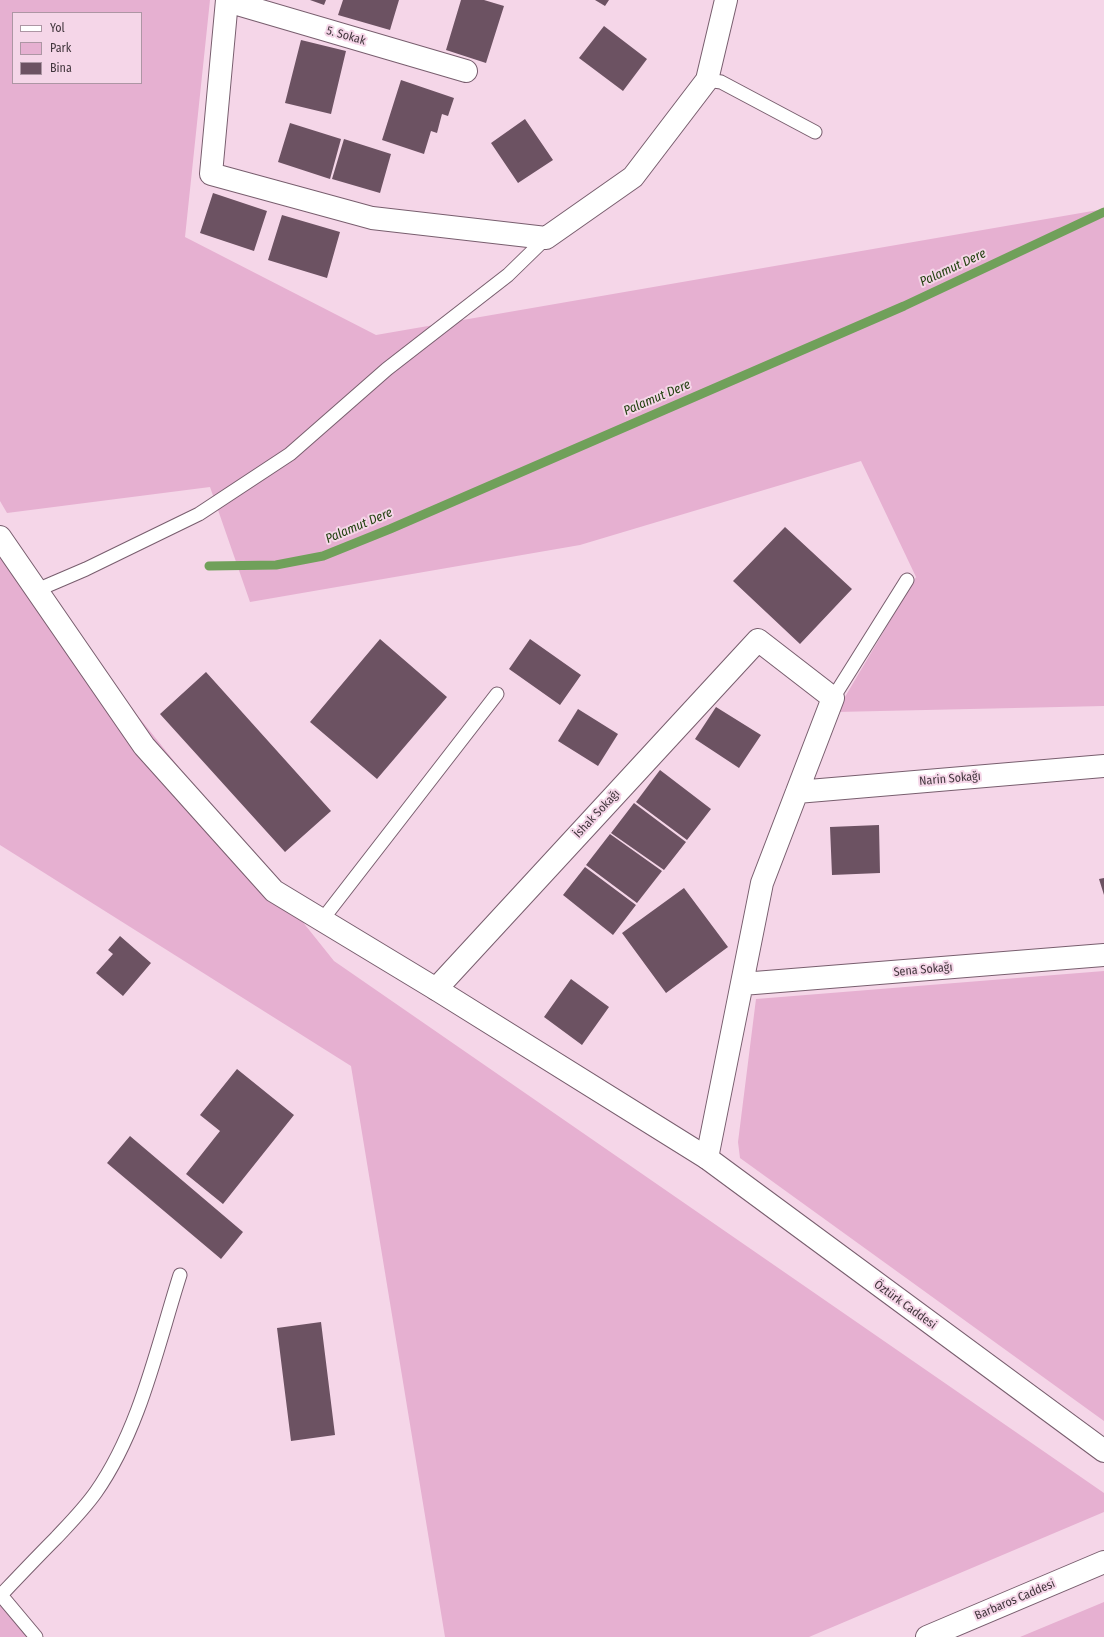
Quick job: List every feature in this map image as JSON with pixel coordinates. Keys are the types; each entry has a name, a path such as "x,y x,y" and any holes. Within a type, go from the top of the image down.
{"street":[{"path":"227,0 210,174 372,218 546,238 632,177 707,80 726,0"},
{"name":"5. Sokak","path":"227,0 466,71"},
{"name":"Öztürk Caddesi","path":"0,537 144,746 274,891 436,989 707,1158 1104,1451"},
{"name":"İshak Sokağı","path":"436,989 758,640 833,698"},
{"path":"707,1158 762,883 833,698"},
{"name":"Narin Sokağı","path":"797,792 1104,766"},
{"name":"Sena Sokağı","path":"742,984 1104,955"},
{"name":"Barbaros Caddesi","path":"927,1637 1104,1562"}],"lane":[{"path":"707,80 721,82 815,132"},
{"path":"37,590 86,569 199,514 290,454 387,370 508,275 546,238"},
{"path":"833,698 907,580"},
{"path":"322,920 496,694"},
{"path":"36,1637 0,1594 79,1513 96,1493 110,1470 127,1437 140,1402 180,1274"}],"green space":[{"path":"0,0 210,0 185,237 376,335 1104,209 1104,706 836,712 916,577 861,461 580,545 250,602 210,487 7,513 0,501"},
{"path":"0,556 37,590 334,961 1104,1493 1104,1512 809,1637 445,1637 351,1066 0,845"},
{"path":"1104,971 1104,1421 740,1158 738,1142 756,999"},
{"path":"0,1590 42,1637 0,1637"},
{"path":"1104,1602 1104,1637 1020,1637"}],"building":[{"path":"310,0 326,0 324,5"},
{"path":"343,0 399,0 390,30 338,15"},
{"path":"461,0 484,0 504,6 486,63 446,50"},
{"path":"595,0 609,0 605,6"},
{"path":"604,26 647,59 623,91 579,58"},
{"path":"301,40 346,51 331,114 285,103"},
{"path":"401,80 454,98 448,116 442,114 437,133 431,131 424,154 382,140"},
{"path":"525,119 553,160 518,183 491,143"},
{"path":"290,123 341,139 330,179 278,162"},
{"path":"344,139 391,154 380,193 332,179"},
{"path":"213,193 267,211 254,251 200,233"},
{"path":"282,215 340,232 327,278 268,260"},
{"path":"785,527 852,589 800,644 733,581"},
{"path":"380,639 447,697 377,779 310,722"},
{"path":"530,639 581,675 560,705 509,669"},
{"path":"206,672 331,811 285,852 160,714"},
{"path":"716,707 761,735 739,768 695,739"},
{"path":"578,709 618,734 598,766 558,741"},
{"path":"660,770 711,809 687,840 636,802"},
{"path":"634,803 686,842 664,870 611,833"},
{"path":"879,825 880,873 832,875 830,827"},
{"path":"610,834 662,871 637,903 586,865"},
{"path":"585,867 636,905 613,935 563,895"},
{"path":"1104,878 1104,895 1099,879"},
{"path":"684,888 728,947 666,993 622,933"},
{"path":"120,936 151,963 123,996 96,973 113,954 108,950"},
{"path":"571,979 609,1007 582,1045 544,1017"},
{"path":"237,1069 294,1115 223,1204 186,1174 220,1131 200,1115"},
{"path":"130,1136 243,1232 221,1259 107,1163"},
{"path":"321,1322 335,1435 291,1441 277,1328"}],"waterway":[{"name":"Palamut Dere","path":"209,566 276,565 323,556 390,529 904,306 1104,212"}]}
